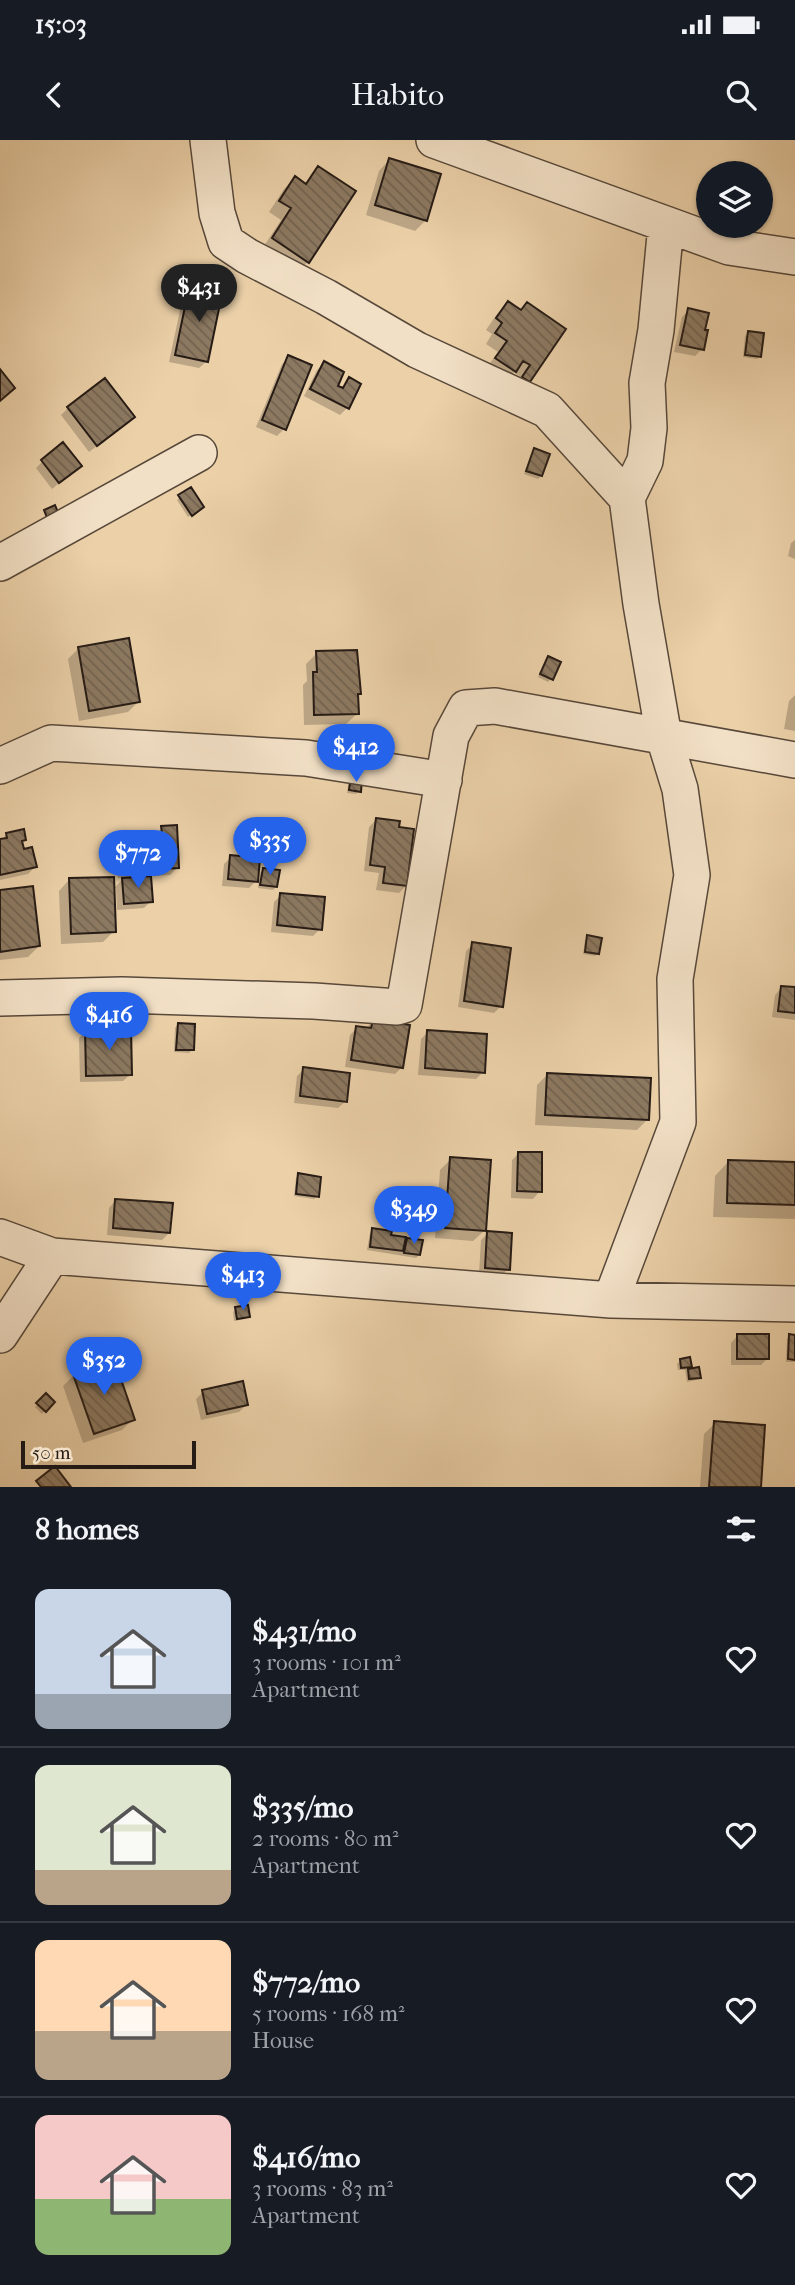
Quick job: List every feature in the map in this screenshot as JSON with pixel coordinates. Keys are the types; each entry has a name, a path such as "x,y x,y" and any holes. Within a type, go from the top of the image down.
{"street":[{"path":"208,140 217,213 226,242 417,350 547,410 626,498 640,604 664,737 680,789 692,875 674,979 678,1122 611,1300"},
{"path":"434,140 729,247 795,257"},
{"path":"626,498 645,461 649,428 647,383 656,330 667,225"},
{"path":"0,563 199,453"},
{"path":"0,998 122,995 314,1001 397,1007 404,1005 451,736 466,708 495,706 795,760"},
{"path":"0,766 51,743 306,758 444,780"},
{"path":"0,1237 52,1256 611,1300 795,1304"},
{"path":"0,1335 52,1256"}],"building":[{"path":"389,158 441,174 427,221 375,205"},
{"path":"318,166 356,191 309,263 272,238 291,208 279,201 295,176 306,184"},
{"path":"189,287 222,294 208,362 175,355"},
{"path":"508,301 521,310 527,302 566,329 530,382 522,377 530,365 523,361 516,372 495,358 507,341 495,333 502,323 496,318"},
{"path":"688,308 709,313 704,350 680,345"},
{"path":"748,331 764,333 761,357 745,355"},
{"path":"288,355 312,365 286,430 262,420"},
{"path":"324,361 344,372 338,386 343,388 349,377 361,384 349,409 310,389"},
{"path":"0,369 15,388 0,401"},
{"path":"105,378 135,417 97,446 67,407"},
{"path":"63,442 82,466 59,483 41,460"},
{"path":"534,448 550,454 542,476 526,471"},
{"path":"191,487 204,507 192,516 178,495"},
{"path":"55,505 61,520 50,525 44,510"},
{"path":"129,638 140,702 89,711 78,647"},
{"path":"357,650 361,694 358,694 359,714 314,715 313,672 317,672 316,651"},
{"path":"548,656 561,662 553,680 540,674"},
{"path":"351,776 362,778 361,792 349,790"},
{"path":"376,818 400,821 399,827 414,829 407,886 383,883 385,867 370,865"},
{"path":"177,825 179,868 125,871 123,835 162,833 161,826"},
{"path":"24,829 24,849 32,847 37,867 0,875 0,839 7,838 6,833"},
{"path":"230,855 260,858 258,882 228,879"},
{"path":"263,868 280,870 277,887 260,885"},
{"path":"151,876 153,902 124,904 122,878"},
{"path":"114,877 116,932 71,934 69,878"},
{"path":"33,886 40,946 0,952 0,890"},
{"path":"280,893 325,897 322,930 277,925"},
{"path":"587,935 602,938 599,954 585,952"},
{"path":"472,942 511,948 503,1007 464,1001"},
{"path":"781,986 795,987 795,1013 778,1011"},
{"path":"373,1020 410,1025 403,1068 351,1060 356,1026 371,1028"},
{"path":"178,1023 195,1024 194,1050 176,1050"},
{"path":"131,1028 132,1075 86,1076 85,1029"},
{"path":"427,1030 487,1034 485,1073 425,1068"},
{"path":"303,1067 350,1073 347,1102 300,1096"},
{"path":"547,1073 651,1078 649,1120 545,1115"},
{"path":"518,1152 542,1152 542,1192 517,1191"},
{"path":"450,1157 491,1160 486,1231 445,1228"},
{"path":"728,1160 795,1162 795,1205 727,1203"},
{"path":"298,1173 321,1177 319,1197 296,1194"},
{"path":"392,1190 409,1192 406,1218 389,1216"},
{"path":"115,1199 173,1203 170,1233 113,1228"},
{"path":"372,1228 392,1231 391,1235 406,1237 403,1251 370,1247"},
{"path":"487,1231 512,1233 510,1270 485,1268"},
{"path":"407,1238 423,1240 420,1255 404,1253"},
{"path":"248,1305 250,1317 237,1319 235,1307"},
{"path":"737,1334 769,1334 769,1359 737,1359"},
{"path":"789,1334 795,1335 795,1360 788,1359"},
{"path":"690,1357 692,1367 681,1368 680,1359"},
{"path":"114,1359 135,1420 94,1434 73,1374"},
{"path":"699,1367 701,1378 689,1379 688,1369"},
{"path":"243,1381 248,1405 207,1414 202,1390"},
{"path":"46,1393 55,1402 46,1412 36,1403"},
{"path":"714,1421 765,1425 761,1487 709,1487"},
{"path":"55,1466 71,1487 41,1487 36,1481"}]}
